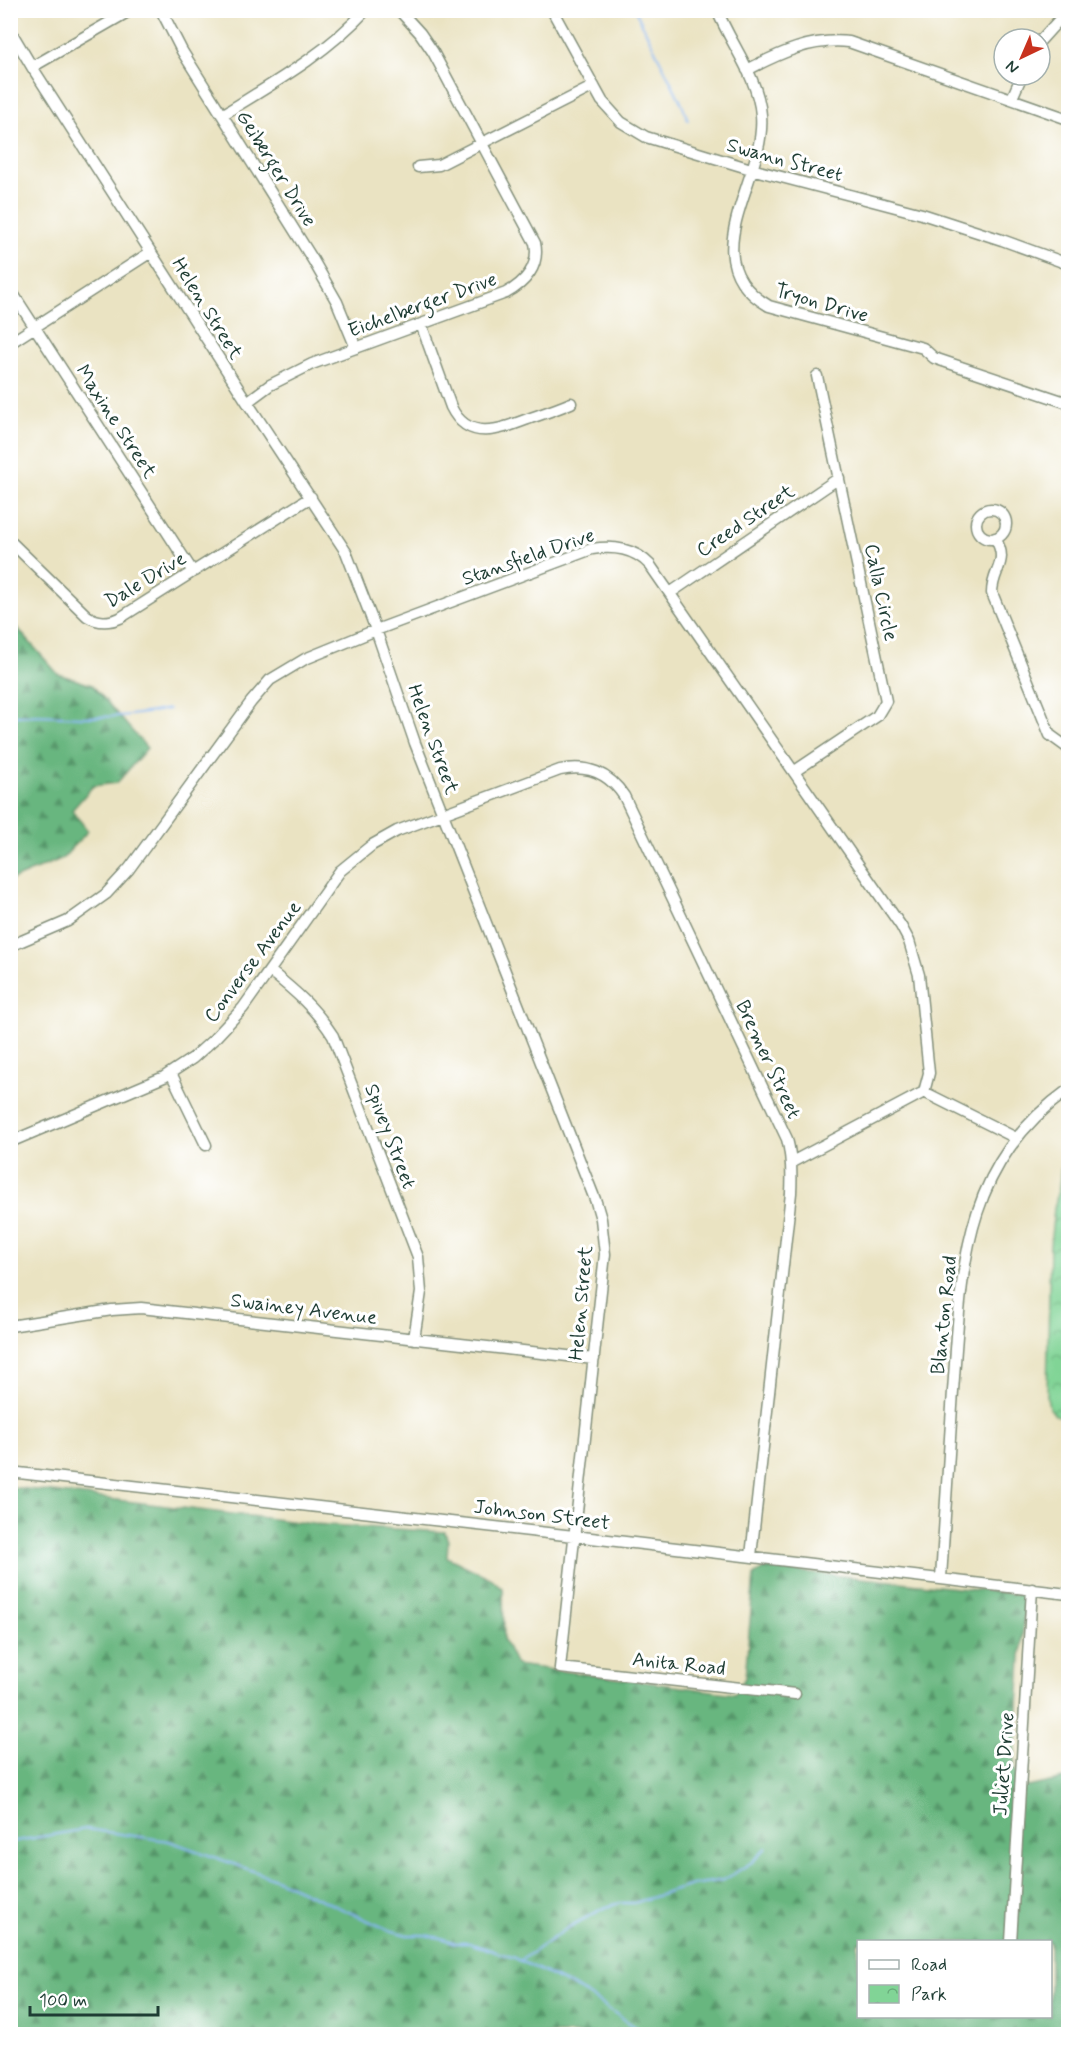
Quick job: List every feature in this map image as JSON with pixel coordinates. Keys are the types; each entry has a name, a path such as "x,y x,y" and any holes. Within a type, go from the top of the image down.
{"street":[{"path":"32,68 72,42 131,10"},
{"name":"Geiberger Drive","path":"161,10 182,51 337,302 356,348"},
{"path":"222,115 340,37 366,10"},
{"name":"Eichelberger Drive","path":"247,402 291,374 516,288 525,280 534,265 535,243 433,52 420,33 399,10"},
{"name":"Swann Street","path":"552,10 612,114 646,138 751,169 922,214 1068,264"},
{"name":"Tryon Drive","path":"717,10 747,70 761,113 761,136 732,234 731,251 742,284 758,301 780,310 923,348 934,358 1068,403"},
{"path":"1052,28 1068,10"},
{"name":"Helen Street","path":"10,30 32,68 346,552 415,743 596,1202 601,1219 605,1254 560,1668"},
{"path":"747,70 782,52 808,44 826,41 849,42 1068,119"},
{"path":"418,167 439,165 594,86"},
{"path":"1012,98 1017,87"},
{"path":"10,343 151,252"},
{"name":"Maxine Street","path":"10,289 193,572"},
{"path":"421,324 451,406 457,417 466,425 483,431 500,430 572,403"},
{"name":"Calla Circle","path":"795,771 878,716 886,701 817,376"},
{"name":"Creed Street","path":"670,593 839,478"},
{"name":"Dale Drive","path":"10,541 87,616 97,621 109,622 120,618 310,497"},
{"path":"995,538 1000,547 1002,563 992,581 992,593 1050,735 1068,748"},
{"name":"Stansfield Drive","path":"10,946 68,921 106,894 129,869 251,702 270,680 305,659 376,630 592,549 621,548 637,554 650,565 901,926 909,941 919,975 930,1073 924,1092"},
{"name":"Bremer Street","path":"443,815 560,770 571,768 594,770 618,787 787,1139 792,1162 790,1205 752,1556"},
{"name":"Converse Avenue","path":"10,1142 171,1073 193,1058 243,1008 344,867 387,836 443,815"},
{"name":"Spivey Street","path":"270,971 310,1005 333,1036 418,1257 421,1292 414,1339"},
{"path":"171,1073 206,1145"},
{"name":"Blanton Road","path":"941,1578 962,1283 966,1254 979,1203 1016,1138 1039,1113 1068,1090"},
{"path":"792,1162 924,1092 1016,1138"},
{"name":"Swainey Avenue","path":"10,1326 112,1310 141,1308 594,1359"},
{"name":"Johnson Street","path":"10,1472 1068,1594"},
{"name":"Juliet Drive","path":"1011,1940 1032,1589"},
{"name":"Anita Road","path":"560,1668 795,1694"}],"green space":[{"path":"10,620 58,674 92,685 147,748 117,783 93,786 72,810 88,831 63,858 11,880"},
{"path":"1068,1100 1068,1418 1055,1415 1049,1407 1047,1397 1050,1246 1059,1188"},
{"path":"11,1487 314,1524 445,1532 448,1541 447,1557 492,1579 503,1589 504,1640 516,1665 735,1694 745,1678 754,1576 764,1568 1025,1595 1014,1769 1028,1787 1068,1778 1068,2034 11,2034"}],"waterway":[{"path":"635,10 688,120"},
{"path":"10,717 113,716 169,709"},
{"path":"10,1842 86,1829 169,1841 273,1878 389,1930 407,1935 441,1938 456,1943 469,1943 515,1958 580,1990 646,2034"},
{"path":"520,1961 569,1927 606,1907 620,1903 634,1903 692,1885 724,1880 752,1862 766,1848"}]}
